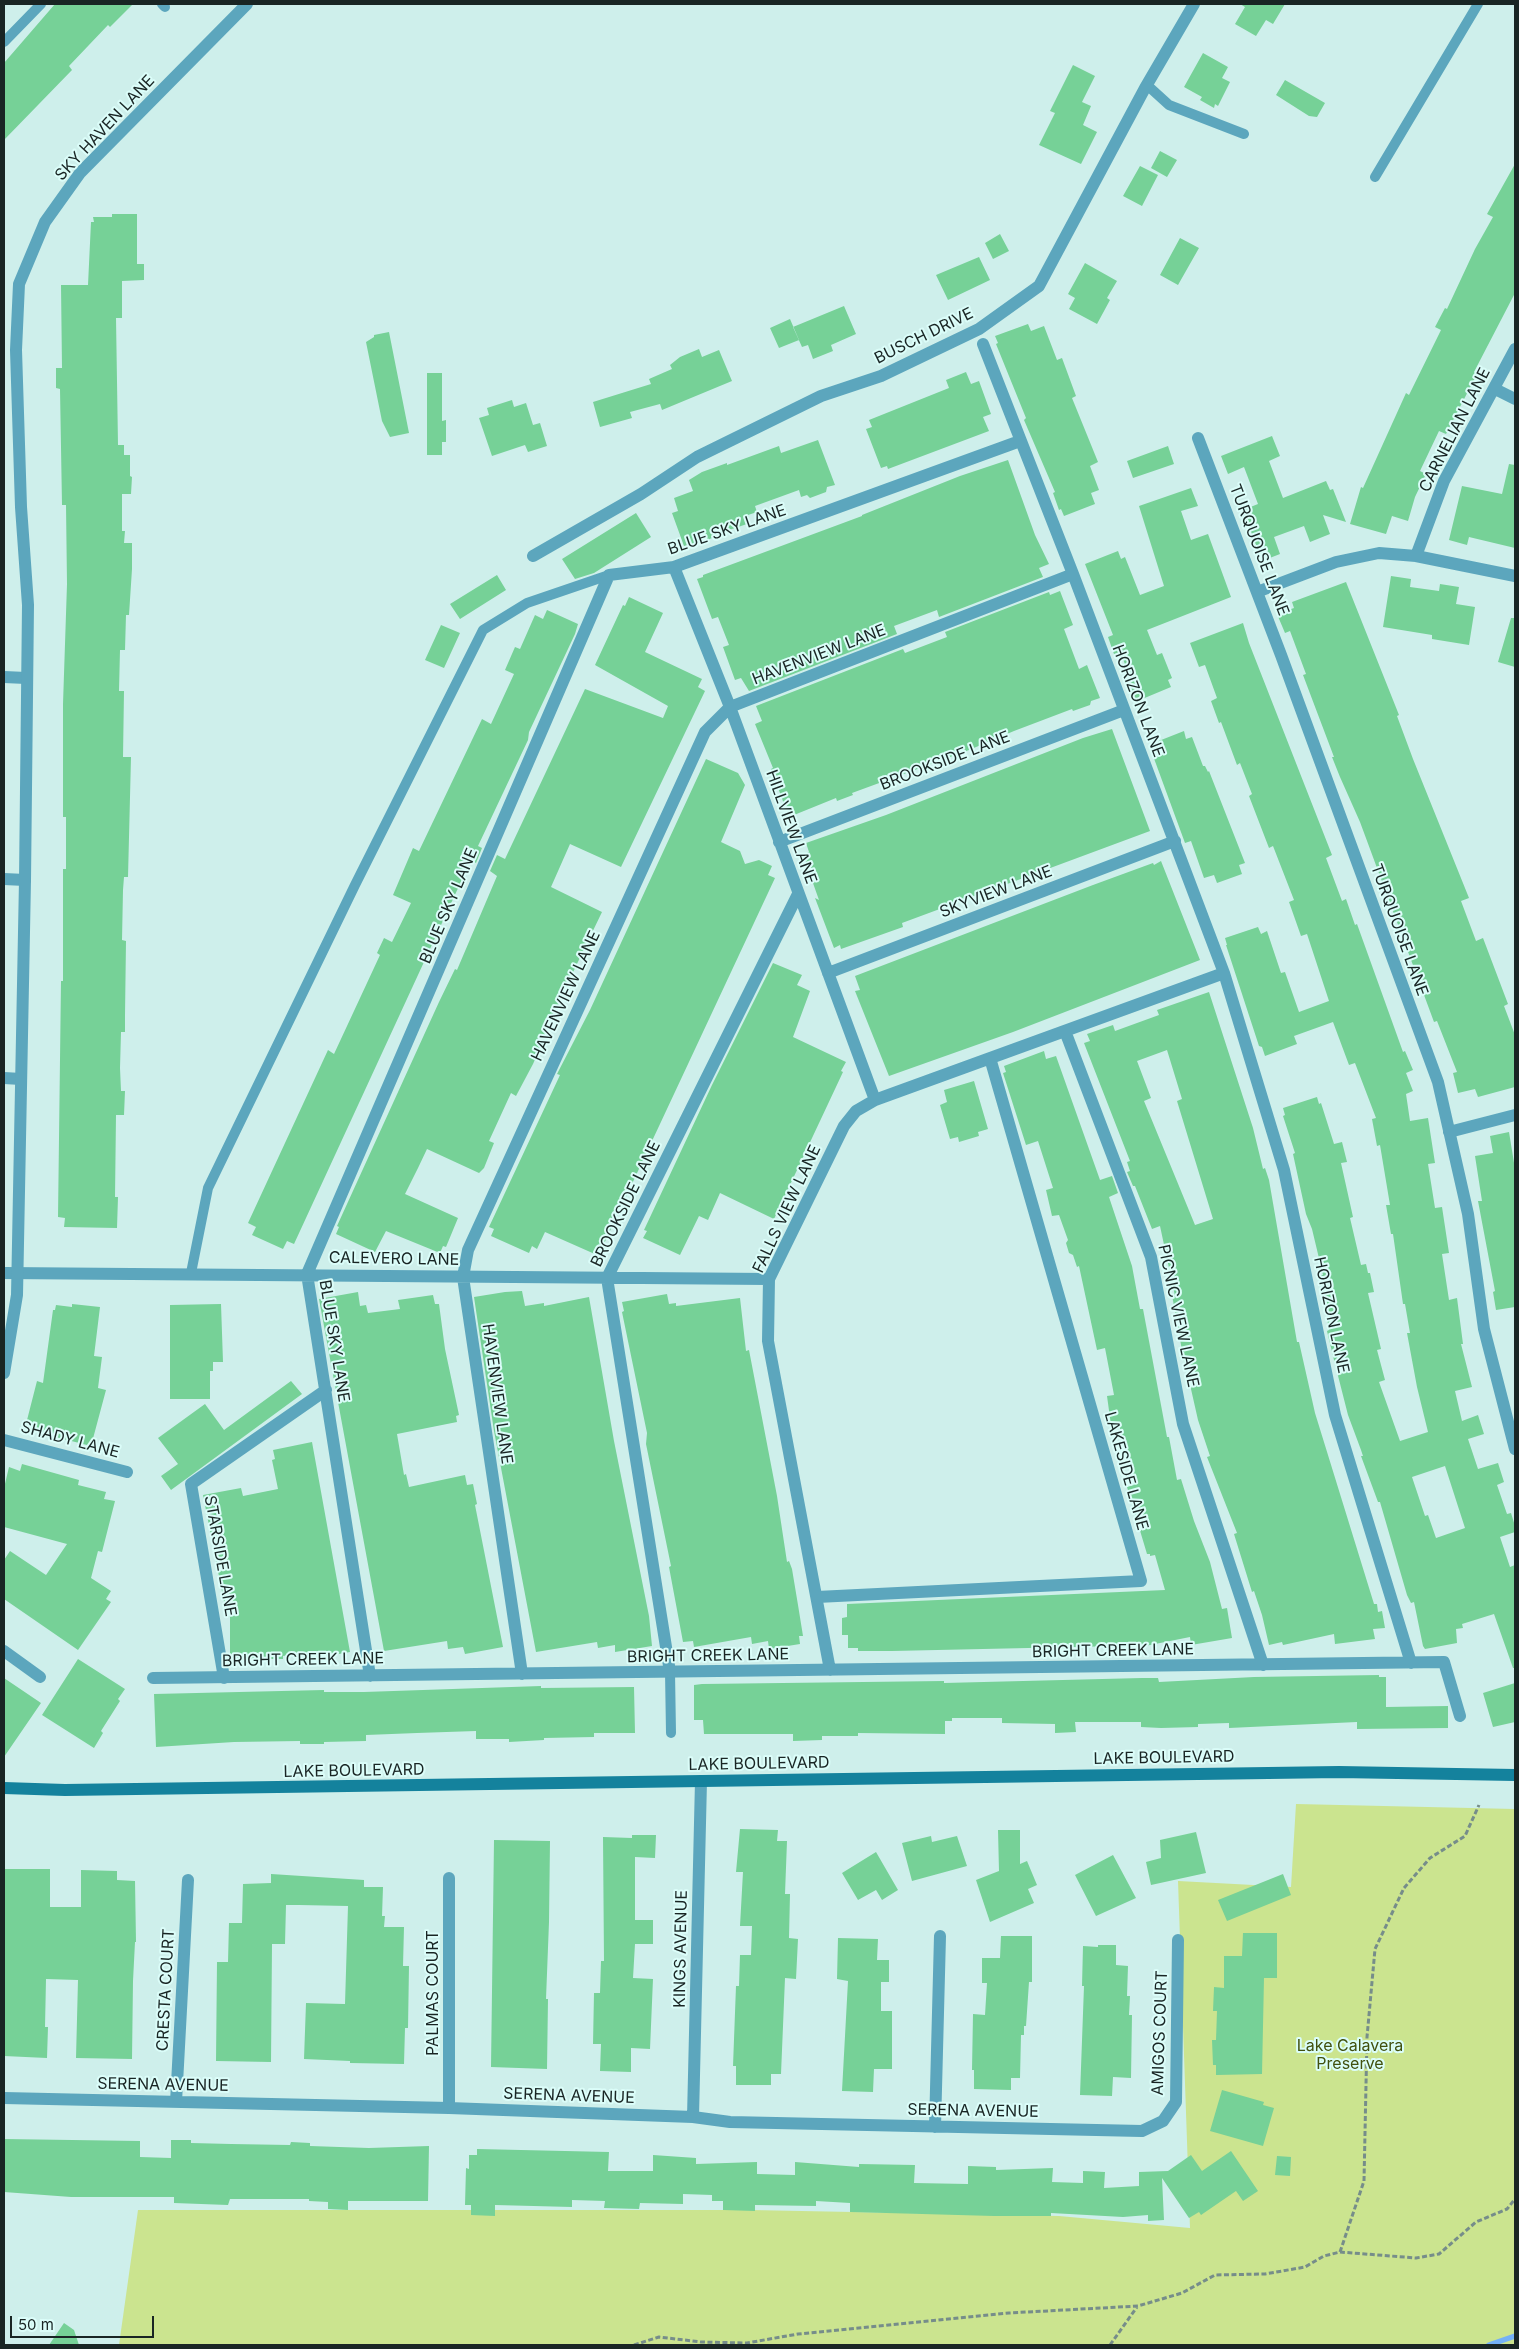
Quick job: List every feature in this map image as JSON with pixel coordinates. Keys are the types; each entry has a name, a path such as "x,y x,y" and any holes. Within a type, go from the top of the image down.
{"main road":[{"name":"LAKE BOULEVARD","path":"4,1788 65,1790 1339,1772 1515,1775"}],"street":[{"name":"SKY HAVEN LANE","path":"4,1372 18,1294 25,880 28,605 21,507 16,350 19,284 44,222 80,173 247,4"},
{"name":"BUSCH DRIVE","path":"533,556 641,494 697,457 821,396 881,376 979,329 1039,286 1147,85 1194,4"},
{"name":"HORIZON LANE","path":"983,344 1073,574 1224,973 1284,1170 1335,1415 1411,1663"},
{"name":"CARNELIAN LANE","path":"1416,556 1444,481 1515,349"},
{"path":"1495,389 1515,399"},
{"name":"TURQUOISE LANE","path":"1198,438 1257,592 1438,1082 1468,1214 1484,1329 1515,1449"},
{"name":"BLUE SKY LANE","path":"370,1676 307,1274 609,575 674,567 1020,441"},
{"path":"1257,592 1336,562 1379,553 1416,556 1515,576"},
{"name":"HILLVIEW LANE","path":"674,567 730,707 875,1100"},
{"name":"HAVENVIEW LANE","path":"522,1674 463,1277 468,1250 705,732 730,707 1073,574"},
{"path":"4,677 26,678"},
{"name":"BROOKSIDE LANE","path":"779,842 1124,710"},
{"name":"SKYVIEW LANE","path":"828,973 1175,841"},
{"path":"4,879 25,880"},
{"name":"BROOKSIDE LANE","path":"670,1672 607,1278 798,894"},
{"name":"FALLS VIEW LANE","path":"830,1670 768,1340 769,1278 844,1126 856,1111 875,1100 1224,973"},
{"name":"PICNIC VIEW LANE","path":"1065,1031 1151,1257 1183,1424 1263,1665"},
{"name":"LAKESIDE LANE","path":"817,1597 1140,1581 990,1058"},
{"path":"4,1078 21,1079"},
{"path":"1449,1132 1515,1115"},
{"name":"CALEVERO LANE","path":"4,1273 769,1278"},
{"name":"STARSIDE LANE","path":"224,1678 191,1484 326,1390"},
{"name":"SHADY LANE","path":"4,1440 127,1472"},
{"path":"4,1651 40,1677"},
{"name":"BRIGHT CREEK LANE","path":"153,1678 1444,1662 1460,1716"},
{"name":"KINGS AVENUE","path":"693,2117 701,1781"},
{"name":"PALMAS COURT","path":"449,1878 449,2108"},
{"name":"CRESTA COURT","path":"176,2102 188,1880"},
{"path":"935,2127 940,1936"},
{"name":"AMIGOS COURT","path":"1132,2130 1142,2131 1163,2121 1176,2102 1178,1940"},
{"name":"SERENA AVENUE","path":"4,2098 449,2108 693,2117 730,2122 1132,2130"}],"lane":[{"path":"4,42 40,4"},
{"path":"1375,177 1478,4"},
{"path":"1147,85 1169,105 1244,134"},
{"path":"191,1273 208,1188 355,885 484,630 527,603 609,575"},
{"path":"670,1672 671,1733"}],"path":[{"path":"1340,2252 1364,2181 1367,2037 1375,1949 1404,1888 1430,1858 1465,1836 1479,1805"},
{"path":"634,2345 660,2337 701,2342 747,2343 798,2334 1009,2313 1138,2306 1182,2293 1215,2275 1265,2274 1305,2268 1324,2256 1340,2252 1416,2258 1439,2254 1476,2222 1507,2209 1515,2199"},
{"path":"1110,2345 1138,2306"},
{"path":"701,2342 706,2345"}],"green space":[{"name":"Lake Calavera Preserve","path":"1296,1804 1515,1809 1515,2345 119,2345 138,2210 750,2210 1059,2216 1190,2228 1178,1881 1291,1887"}],"building":[{"path":"55,4 133,4 110,27 108,25 69,66 72,70 4,140 4,63"},
{"path":"1240,4 1285,4 1273,24 1266,20 1256,36 1235,24 1245,7"},
{"path":"1203,53 1228,67 1222,78 1230,82 1218,106 1215,104 1214,108 1200,100 1202,97 1184,87"},
{"path":"1073,65 1095,76 1082,102 1091,106 1083,125 1097,132 1081,164 1039,145 1055,113 1050,111"},
{"path":"1285,80 1325,103 1317,117 1309,116 1276,95"},
{"path":"1160,151 1177,160 1167,177 1151,168"},
{"path":"1515,164 1515,293 1474,372 1477,374 1446,434 1439,431 1420,471 1426,474 1415,497 1408,521 1392,516 1386,534 1350,524 1361,487 1363,488 1406,393 1409,395 1441,330 1435,327 1445,308 1447,309 1475,249 1493,217 1487,214"},
{"path":"1140,166 1158,175 1142,206 1123,196"},
{"path":"112,214 137,214 137,264 144,264 144,280 122,281 122,318 116,318 118,445 124,445 124,455 130,455 130,476 132,477 131,494 122,494 122,531 125,531 124,543 132,543 132,569 129,615 126,615 125,650 120,650 119,691 124,691 123,757 131,757 128,877 124,877 122,940 126,941 125,1032 121,1032 120,1068 121,1091 125,1091 124,1115 116,1115 115,1197 118,1197 117,1228 64,1227 65,1218 58,1217 61,981 63,981 63,869 66,869 66,817 63,817 63,704 67,584 66,505 62,505 60,389 56,388 56,368 62,368 61,285 88,285 91,222 94,222 93,217 112,217"},
{"path":"1000,234 1009,251 993,259 985,243"},
{"path":"1180,238 1199,248 1178,285 1160,275"},
{"path":"979,257 990,280 948,300 936,275"},
{"path":"1085,263 1117,281 1107,298 1110,300 1097,324 1069,309 1075,298 1068,294"},
{"path":"844,306 856,334 831,345 833,351 813,359 808,345 802,347 793,327"},
{"path":"790,319 799,340 779,348 770,328"},
{"path":"1028,324 1031,331 1044,326 1057,360 1062,358 1076,396 1072,398 1098,462 1090,466 1099,490 1091,493 1095,504 1064,516 1061,509 1059,510 1053,493 1055,492 1024,420 1026,418 996,344 998,343 995,336"},
{"path":"389,332 409,433 390,437 382,421 366,342 374,337 374,335"},
{"path":"699,349 702,357 719,350 732,381 662,410 660,404 630,412 632,418 600,427 593,402 651,384 649,379 672,369 670,365 680,357"},
{"path":"966,372 971,384 979,381 991,414 983,417 989,431 888,469 887,466 881,468 866,429 872,427 869,420 949,388 946,380"},
{"path":"427,373 442,373 442,421 446,420 446,442 442,442 442,455 427,455"},
{"path":"512,400 514,407 526,403 533,425 540,423 547,446 528,452 525,445 492,456 479,418 489,415 487,408"},
{"path":"1272,436 1280,456 1269,461 1283,498 1326,481 1330,490 1333,489 1346,522 1323,515 1330,534 1310,542 1304,526 1274,537 1280,554 1262,561 1243,510 1258,504 1244,467 1228,474 1221,456"},
{"path":"818,440 835,485 827,487 826,492 810,498 807,495 801,497 799,490 755,506 757,512 748,515 750,523 711,536 712,538 692,546 691,544 684,546 672,513 678,511 674,498 693,491 689,480 702,472 779,446 781,453"},
{"path":"1168,446 1174,464 1133,478 1127,461"},
{"path":"1008,460 1035,535 1049,564 1039,568 1043,577 939,617 937,610 894,626 897,634 749,691 741,678 735,680 723,647 729,645 718,617 712,619 697,579 703,577 703,575 862,516 960,476"},
{"path":"1509,464 1515,465 1515,548 1469,537 1467,545 1449,540 1462,486 1502,494"},
{"path":"1191,488 1198,506 1181,511 1191,540 1208,534 1231,597 1147,630 1157,655 1162,653 1172,678 1168,680 1171,687 1135,702 1128,684 1132,682 1121,654 1115,657 1108,637 1113,635 1085,564 1118,551 1121,559 1125,557 1140,595 1164,586 1139,506"},
{"path":"636,513 651,537 594,573 575,579 562,559"},
{"path":"497,575 506,590 460,619 450,604"},
{"path":"1391,576 1411,579 1410,587 1439,591 1440,584 1459,587 1456,604 1475,607 1469,645 1432,639 1432,635 1383,627"},
{"path":"1346,582 1399,715 1397,716 1413,759 1469,898 1461,901 1476,941 1483,938 1508,1004 1504,1006 1515,1035 1515,1087 1478,1097 1475,1089 1458,1093 1453,1073 1457,1072 1437,1021 1434,1022 1360,822 1332,757 1334,757 1303,675 1306,674 1290,631 1285,633 1277,614 1294,608 1292,602"},
{"path":"1060,591 1073,625 1064,629 1079,669 1087,665 1100,698 1091,701 1090,705 1073,711 1072,709 1014,731 969,750 852,793 853,795 837,801 836,798 794,815 792,810 787,812 771,769 773,768 755,724 762,721 756,706 903,649 905,653 947,637 945,632 1049,592 1050,595"},
{"path":"629,597 663,613 645,652 702,679 698,687 705,691 621,867 570,844 551,887 602,912 533,1064 516,1096 511,1093 489,1141 494,1143 484,1168 479,1173 427,1149 405,1194 458,1218 446,1247 443,1246 440,1253 386,1231 375,1252 336,1234 339,1227 337,1226 439,1002 455,969 457,970 497,876 490,871 497,855 505,859 585,689 663,718 668,706 595,665 623,605 625,606"},
{"path":"547,610 578,624 575,634 478,846 482,848 476,863 471,860 294,1244 287,1241 283,1249 252,1235 256,1227 248,1223 328,1050 334,1054 380,955 377,953 384,938 392,942 411,903 393,895 413,848 419,851 482,719 491,724 514,674 505,670 515,647 520,649 535,615 543,619"},
{"path":"1511,618 1515,618 1515,667 1498,662"},
{"path":"1243,623 1249,643 1332,855 1326,858 1342,901 1346,899 1355,925 1357,924 1403,1052 1405,1051 1413,1070 1406,1073 1413,1091 1406,1094 1410,1121 1428,1118 1435,1163 1428,1164 1435,1208 1442,1207 1449,1253 1442,1254 1449,1300 1457,1298 1463,1344 1461,1344 1472,1387 1455,1391 1462,1421 1478,1415 1484,1434 1468,1439 1478,1469 1498,1463 1504,1482 1497,1485 1507,1514 1511,1513 1515,1526 1515,1532 1500,1537 1510,1567 1515,1565 1515,1668 1513,1668 1494,1614 1462,1624 1463,1628 1456,1629 1457,1643 1425,1649 1423,1646 1414,1602 1411,1603 1407,1595 1380,1502 1378,1502 1361,1456 1363,1456 1348,1415 1327,1331 1329,1330 1327,1318 1330,1318 1321,1275 1323,1275 1312,1229 1306,1214 1293,1154 1295,1153 1283,1116 1285,1115 1283,1108 1317,1097 1319,1104 1321,1103 1334,1144 1342,1142 1347,1162 1341,1163 1353,1217 1350,1218 1361,1265 1366,1264 1374,1292 1368,1293 1381,1349 1377,1350 1385,1380 1379,1382 1400,1441 1428,1432 1407,1333 1410,1333 1405,1304 1403,1304 1393,1234 1391,1234 1386,1205 1390,1205 1380,1145 1377,1146 1372,1119 1376,1118 1355,1063 1349,1065 1333,1022 1294,1036 1297,1044 1265,1056 1262,1047 1259,1046 1225,938 1258,927 1261,934 1267,931 1281,973 1285,972 1299,1012 1329,1001 1307,934 1301,936 1289,902 1294,900 1273,846 1269,848 1249,796 1252,794 1240,763 1237,765 1221,722 1219,723 1211,701 1217,698 1205,665 1199,667 1190,643","holes":["1445,1466 1465,1528 1436,1538 1428,1515 1425,1516 1412,1477"]},
{"path":"441,625 460,633 444,668 425,660"},
{"path":"1112,729 1150,831 902,923 903,927 841,949 840,945 834,948 815,898 819,900 803,855 809,852 806,843 886,815 1083,738"},
{"path":"1184,731 1186,739 1192,737 1203,766 1209,771 1245,863 1239,865 1242,874 1217,883 1214,875 1204,878 1191,841 1185,843 1152,753 1154,752 1151,744"},
{"path":"706,759 738,773 745,785 721,842 740,851 745,864 759,860 772,866 768,875 775,878 602,1248 600,1248 597,1255 545,1232 537,1249 532,1246 529,1253 491,1236 494,1229 489,1227 560,1075 557,1074 590,1010"},
{"path":"1161,861 1200,960 1013,1032 889,1076 855,991 860,990 855,976"},
{"path":"773,963 802,975 797,985 810,991 793,1037 846,1062 841,1071 843,1072 774,1219 720,1193 708,1220 699,1216 680,1255 643,1238 647,1231 644,1230 712,1085"},
{"path":"1209,992 1253,1128 1263,1169 1265,1168 1269,1180 1297,1342 1299,1342 1315,1413 1374,1604 1377,1604 1378,1612 1382,1611 1385,1628 1373,1629 1375,1639 1335,1644 1334,1634 1283,1645 1282,1642 1269,1645 1262,1615 1254,1591 1252,1592 1234,1534 1237,1533 1207,1457 1210,1456 1198,1420 1185,1367 1172,1295 1175,1296 1160,1226 1152,1229 1135,1186 1133,1186 1127,1172 1130,1171 1127,1162 1130,1161 1084,1043 1090,1041 1087,1034 1113,1025 1115,1031 1159,1015 1157,1010","holes":["1167,1050 1182,1099 1177,1101 1213,1219 1195,1225 1144,1101 1151,1098 1137,1061"]},
{"path":"1044,1051 1046,1059 1056,1056 1100,1180 1112,1176 1118,1193 1109,1197 1132,1266 1140,1309 1143,1309 1177,1480 1181,1479 1194,1521 1210,1562 1222,1609 1227,1608 1232,1638 1191,1645 1190,1637 1145,1646 892,1651 858,1651 858,1648 848,1648 848,1635 842,1635 842,1618 847,1617 847,1604 1165,1590 1155,1555 1150,1556 1150,1554 1147,1554 1127,1487 1134,1485 1119,1424 1111,1425 1107,1396 1114,1395 1105,1348 1097,1350 1079,1266 1077,1267 1073,1255 1069,1253 1066,1243 1068,1240 1059,1215 1052,1216 1046,1190 1053,1188 1038,1141 1026,1145 1003,1073 1006,1072 1004,1066"},
{"path":"974,1081 988,1129 978,1132 979,1136 959,1142 958,1137 950,1139 940,1105 947,1102 944,1090"},
{"path":"1509,1132 1515,1169 1515,1307 1496,1310 1493,1292 1495,1291 1478,1201 1482,1201 1475,1156 1493,1153 1490,1136"},
{"path":"522,1291 525,1306 544,1303 544,1306 589,1297 614,1441 649,1616 652,1646 615,1652 615,1645 598,1648 597,1642 536,1652 494,1431 474,1297"},
{"path":"358,1292 360,1306 366,1305 368,1313 400,1309 398,1300 433,1295 435,1304 439,1304 445,1349 459,1415 456,1416 457,1422 397,1434 404,1475 406,1474 409,1487 465,1475 467,1485 473,1484 477,1504 475,1505 503,1647 465,1654 463,1647 448,1649 447,1641 384,1651 319,1299"},
{"path":"667,1294 669,1304 676,1303 676,1306 740,1298 746,1351 749,1350 777,1496 787,1562 789,1561 792,1569 803,1636 799,1636 800,1644 769,1649 768,1641 752,1644 751,1637 694,1647 693,1641 683,1642 669,1567 671,1566 646,1444 647,1433 622,1312 624,1311 622,1302"},
{"path":"72,1304 100,1307 94,1356 102,1357 98,1388 106,1390 91,1446 32,1431 34,1426 26,1424 37,1381 43,1383 53,1310 55,1310 56,1305 72,1307"},
{"path":"221,1304 223,1362 213,1362 213,1371 210,1371 210,1399 170,1399 170,1305"},
{"path":"291,1381 302,1394 171,1490 161,1476 178,1464 158,1438 205,1404 224,1430"},
{"path":"312,1442 350,1652 311,1659 310,1652 283,1656 283,1659 230,1659 230,1616 227,1617 203,1495 241,1488 243,1496 278,1489 272,1460 275,1459 273,1450"},
{"path":"22,1464 79,1480 78,1485 106,1492 104,1499 115,1501 102,1552 98,1551 91,1578 111,1591 106,1599 111,1602 78,1650 4,1599 4,1560 10,1551 46,1575 67,1544 4,1527 4,1488 9,1467 20,1471"},
{"path":"78,1659 125,1689 118,1699 120,1701 101,1731 103,1733 94,1748 42,1715"},
{"path":"1379,1675 1379,1677 1386,1677 1386,1707 1448,1706 1448,1728 1357,1729 1357,1722 1229,1728 1229,1723 1198,1724 1198,1727 1161,1728 1141,1727 1141,1722 1075,1722 1076,1732 1055,1733 1055,1724 1002,1723 1002,1718 952,1718 952,1721 945,1721 945,1734 858,1733 858,1736 822,1736 822,1740 793,1741 793,1734 704,1734 703,1720 694,1720 694,1685 702,1684 944,1681 944,1683 1142,1678 1158,1678 1159,1682 1254,1677"},
{"path":"4,1678 41,1703 4,1757"},
{"path":"1515,1683 1515,1722 1493,1727 1483,1693"},
{"path":"541,1686 541,1688 634,1687 635,1733 594,1733 594,1737 544,1738 544,1740 509,1742 509,1739 476,1739 476,1731 366,1735 366,1741 324,1742 324,1744 300,1744 300,1741 234,1742 156,1747 154,1694 324,1690 324,1692 364,1692"},
{"path":"740,1829 778,1830 777,1841 787,1841 785,1894 790,1894 789,1938 798,1939 796,1979 785,1978 781,2074 771,2074 771,2085 736,2085 736,2066 733,2066 736,1986 739,1986 740,1955 751,1955 752,1926 740,1926 743,1872 736,1872"},
{"path":"998,1830 1020,1830 1020,1864 1027,1861 1037,1885 1028,1889 1034,1903 990,1922 976,1880 999,1871"},
{"path":"1196,1832 1206,1873 1151,1885 1146,1862 1161,1858 1160,1840"},
{"path":"632,1835 656,1835 655,1858 635,1857 635,1920 653,1920 653,1944 635,1944 633,1978 653,1979 650,2049 631,2048 631,2072 600,2071 601,2044 593,2044 594,1993 600,1993 601,1961 604,1961 603,1837 632,1838"},
{"path":"931,1836 932,1842 957,1836 967,1866 912,1881 902,1843"},
{"path":"494,1840 550,1841 546,1999 548,1999 547,2069 491,2067"},
{"path":"876,1852 898,1890 882,1900 876,1890 858,1900 842,1873"},
{"path":"1113,1855 1136,1898 1096,1916 1075,1875"},
{"path":"4,1869 50,1869 50,1907 81,1907 81,1870 117,1871 117,1880 135,1881 136,1942 133,1981 132,2059 76,2058 78,1980 46,1979 45,2027 48,2027 47,2058 4,2056"},
{"path":"271,1874 364,1880 364,1887 383,1887 382,1916 385,1916 384,1927 404,1927 403,1966 409,1966 408,2028 405,2028 404,2064 350,2063 350,2061 304,2059 306,2003 345,2004 348,1906 299,1905 286,1905 285,1944 272,1944 271,2062 216,2061 217,1962 228,1962 229,1923 242,1923 243,1884 271,1883"},
{"path":"1283,1874 1291,1895 1227,1921 1218,1900"},
{"path":"1243,1933 1277,1933 1277,1978 1264,1978 1262,2074 1216,2075 1216,2065 1213,2065 1212,2040 1216,2040 1217,2011 1213,2011 1214,1987 1224,1988 1224,1956 1242,1956"},
{"path":"1001,1936 1032,1936 1032,1982 1029,1982 1026,2026 1024,2026 1024,2035 1021,2035 1020,2078 1011,2078 1011,2090 974,2089 974,2070 972,2070 973,2014 985,2015 987,1983 982,1983 982,1958 1000,1958"},
{"path":"838,1938 878,1939 877,1960 889,1960 889,1982 881,1982 881,2011 892,2011 892,2069 874,2069 873,2092 842,2091 848,1981 837,1979"},
{"path":"1098,1945 1116,1945 1116,1965 1128,1966 1127,1996 1130,1996 1129,2015 1132,2015 1131,2078 1113,2077 1112,2096 1080,2095 1084,1986 1082,1986 1083,1946 1098,1947"},
{"path":"1222,2090 1264,2102 1263,2105 1274,2108 1263,2146 1210,2131"},
{"path":"4,2139 140,2141 140,2157 171,2158 171,2140 191,2140 191,2143 290,2145 291,2142 310,2143 310,2146 369,2148 429,2146 428,2201 348,2201 348,2210 328,2209 328,2202 309,2201 309,2199 230,2199 228,2205 174,2203 174,2197 71,2197 4,2192"},
{"path":"477,2149 609,2152 608,2171 653,2171 653,2155 696,2158 696,2164 757,2162 757,2174 795,2175 795,2162 859,2167 859,2164 915,2165 914,2183 968,2184 968,2166 996,2167 996,2170 1053,2168 1052,2182 1083,2183 1083,2171 1105,2172 1104,2188 1139,2186 1139,2172 1168,2171 1191,2155 1202,2171 1231,2151 1258,2191 1243,2201 1236,2191 1201,2215 1199,2212 1189,2218 1162,2178 1164,2220 1148,2221 1148,2215 1123,2217 1051,2213 1051,2216 994,2216 850,2212 850,2203 816,2201 816,2206 755,2205 755,2211 723,2210 723,2201 712,2201 712,2195 683,2194 683,2204 640,2203 639,2209 604,2208 605,2201 572,2200 572,2207 495,2205 495,2216 471,2215 471,2205 465,2205 466,2168 469,2169 469,2155 477,2155"},
{"path":"1277,2156 1291,2157 1290,2176 1275,2175"},
{"path":"64,2323 74,2330 79,2345 49,2345"}],"waterway":[{"path":"1489,2345 1515,2336"}]}
